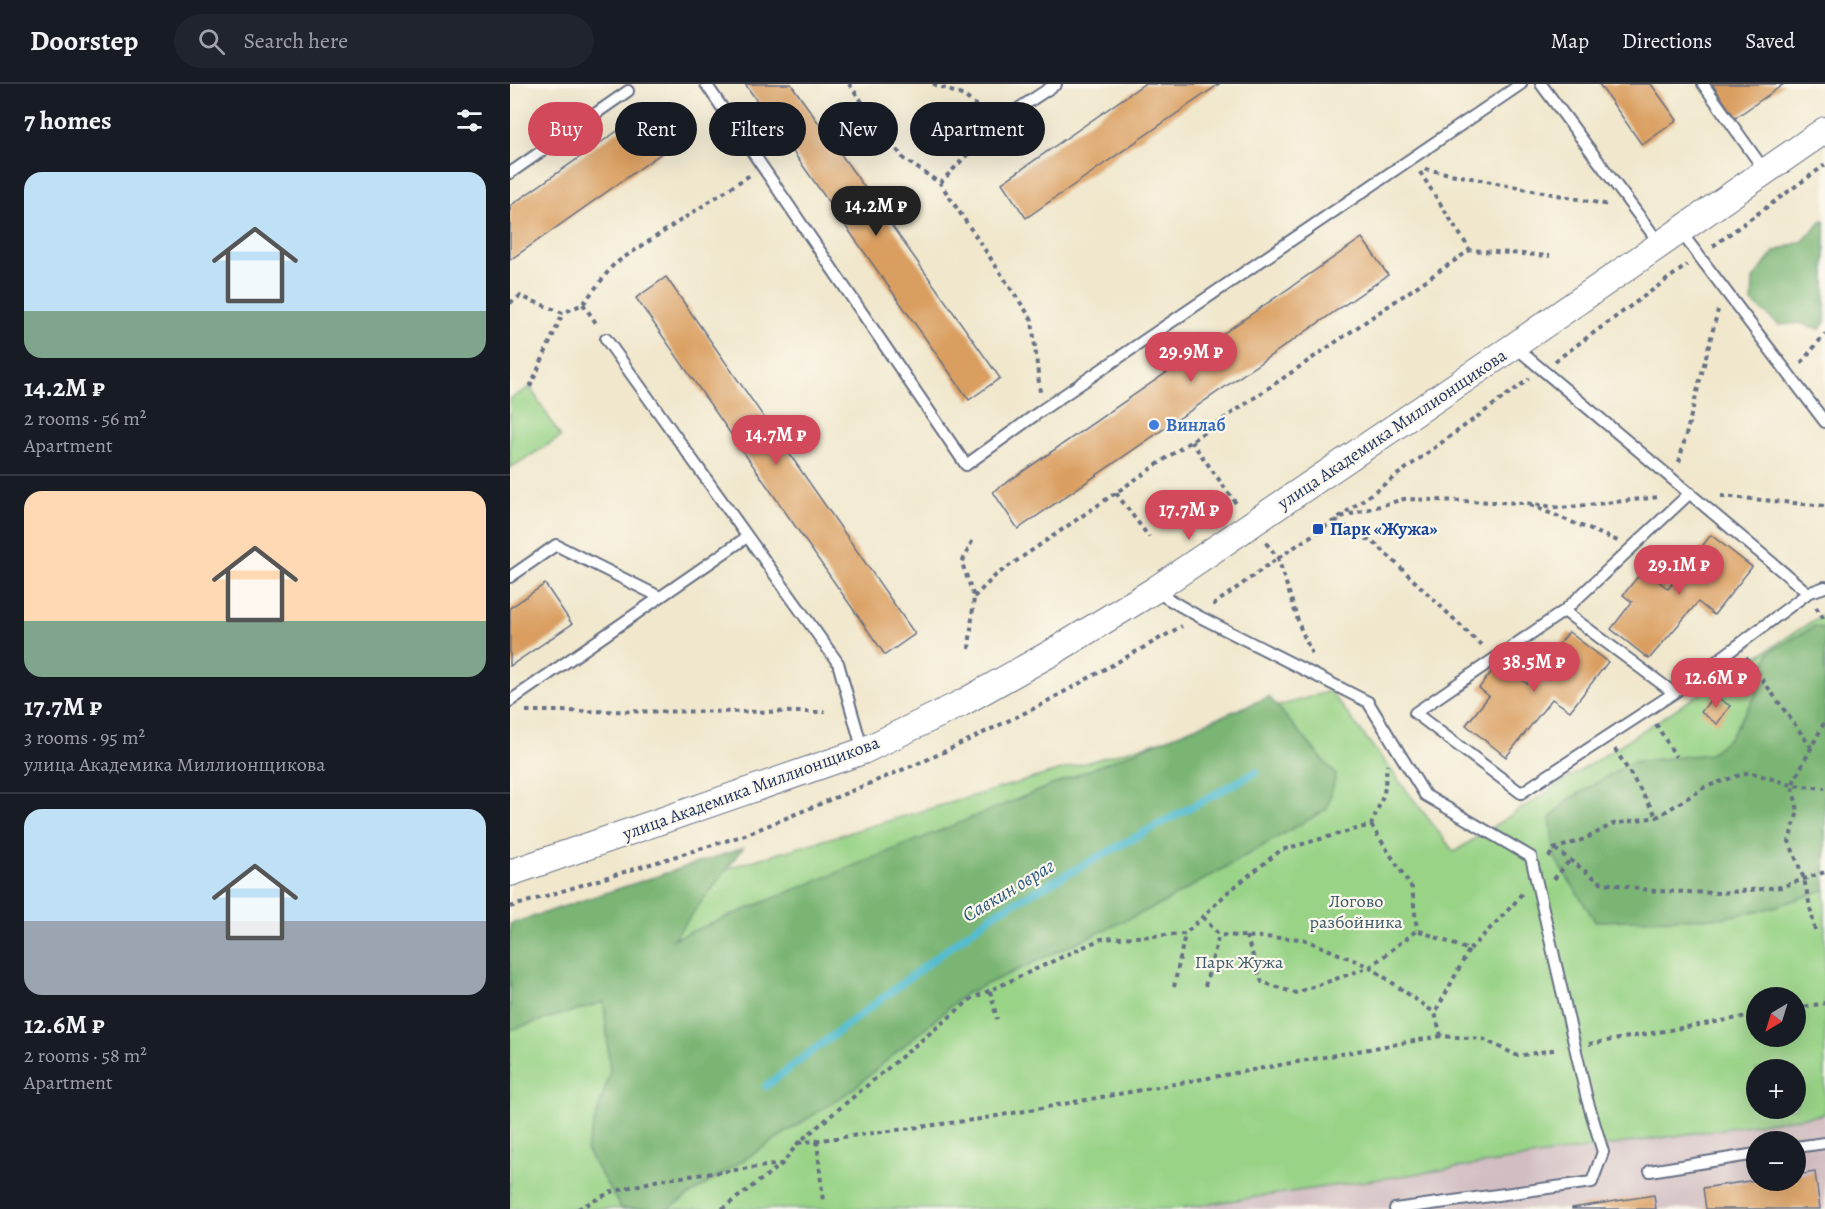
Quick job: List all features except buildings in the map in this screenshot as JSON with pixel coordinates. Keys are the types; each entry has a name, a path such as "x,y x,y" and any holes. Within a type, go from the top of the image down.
{"street":[{"name":"улица Академика Миллионщикова","path":"510,873 863,751 962,704 1153,591 1514,346 1825,130"}],"lane":[{"path":"706,84 966,465 1042,410 1521,84"},
{"path":"1029,102 1056,84"},
{"path":"1541,84 1670,238 1698,257 1825,422"},
{"path":"1703,84 1765,171"},
{"path":"510,173 628,91"},
{"path":"606,339 838,663 863,751"},
{"path":"1514,346 1808,593"},
{"path":"1690,494 1564,611 1415,713 1521,793 1674,693 1808,593 1825,587"},
{"path":"510,701 747,537"},
{"path":"510,577 556,546 660,597"},
{"path":"1153,591 1368,702 1425,795 1531,857 1587,1099 1603,1152 1592,1182 1395,1209"},
{"path":"1564,611 1674,693"},
{"path":"1806,1146 1825,1143"},
{"path":"1650,1171 1746,1156"}],"path":[{"path":"849,84 904,159 940,183 1032,320 1042,410"},
{"path":"933,84 964,96 972,102"},
{"path":"940,183 966,156"},
{"path":"1825,165 1338,518 1404,500 1525,503 1562,508 1690,494 1825,506"},
{"path":"530,387 563,313 583,304 614,264 763,167"},
{"path":"1470,250 1417,167 1619,207"},
{"path":"974,597 996,575 1470,250 1550,256"},
{"path":"1674,481 1724,290"},
{"path":"510,303 520,296 563,313"},
{"path":"583,304 606,339"},
{"path":"1790,376 1825,334"},
{"path":"1191,441 1224,487"},
{"path":"1116,493 1149,537"},
{"path":"1525,503 1632,546"},
{"path":"1335,520 1377,545 1495,658"},
{"path":"969,649 974,597 962,563 974,537"},
{"path":"1278,558 1300,627 1323,679"},
{"path":"1737,645 1811,747"},
{"path":"1647,710 1676,757"},
{"path":"522,711 825,712"},
{"path":"1815,930 1804,879 1789,841 1798,810 1792,784 1825,721"},
{"path":"1607,736 1657,817"},
{"path":"1371,825 1384,794 1388,754"},
{"path":"1825,788 1792,784 1749,772 1705,787 1657,817 1612,824 1585,839 1554,849 1600,882 1654,891 1721,893 1780,887 1825,872"},
{"path":"1174,987 1185,934 1228,892 1281,850 1371,825"},
{"path":"1371,825 1412,888 1417,930"},
{"path":"1435,1013 1469,950 1514,904 1535,875"},
{"path":"1203,917 1219,935 1303,939 1370,966 1435,1013 1441,1036"},
{"path":"1417,930 1469,950"},
{"path":"1246,936 1262,982 1295,993 1370,966 1417,930"},
{"path":"722,1209 782,1164 798,1143 971,999 1101,939 1185,934"},
{"path":"1205,986 1219,935"},
{"path":"990,991 997,1019"},
{"path":"1806,1006 1825,1003"},
{"path":"798,1143 980,1119 1441,1036 1483,1039 1518,1056 1746,1017"},
{"path":"817,1141 823,1202"},
{"path":"578,1209 611,1192 659,1180 782,1164"}],"shaded area":[{"path":"1825,1110 1825,1209 1154,1209 1764,1119 1806,1119 1806,1113"}],"green space":[{"path":"1823,220 1825,221 1825,321 1820,329 1800,323 1779,325 1752,302 1753,279 1774,252 1803,241"},
{"path":"530,387 561,437 510,468 510,399"},
{"name":"Парк Жужа","path":"1825,613 1825,1114 1806,1117 1806,1059 1746,1059 1746,1119 1791,1119 1175,1209 510,1209 510,932 1330,691 1454,852"},
{"path":"1815,626 1825,629 1825,890 1771,908 1721,918 1595,921 1555,858 1550,818 1568,800 1631,762 1709,754 1729,738 1755,697 1769,652"},
{"path":"1269,697 1336,775 1327,809 1163,903 965,994 852,1090 668,1209 622,1209 586,1150 610,1072 604,1002 510,1030 510,924 743,848 673,939"}],"waterway":[{"name":"Савкин овраг","path":"766,1086 995,913 1256,772"}],"place":[{"name":"Винлаб","path":"1154,425"},
{"name":"Парк «Жужа»","path":"1318,529"}],"park label":[{"name":"Логово разбойника","path":"1356,911"}]}
